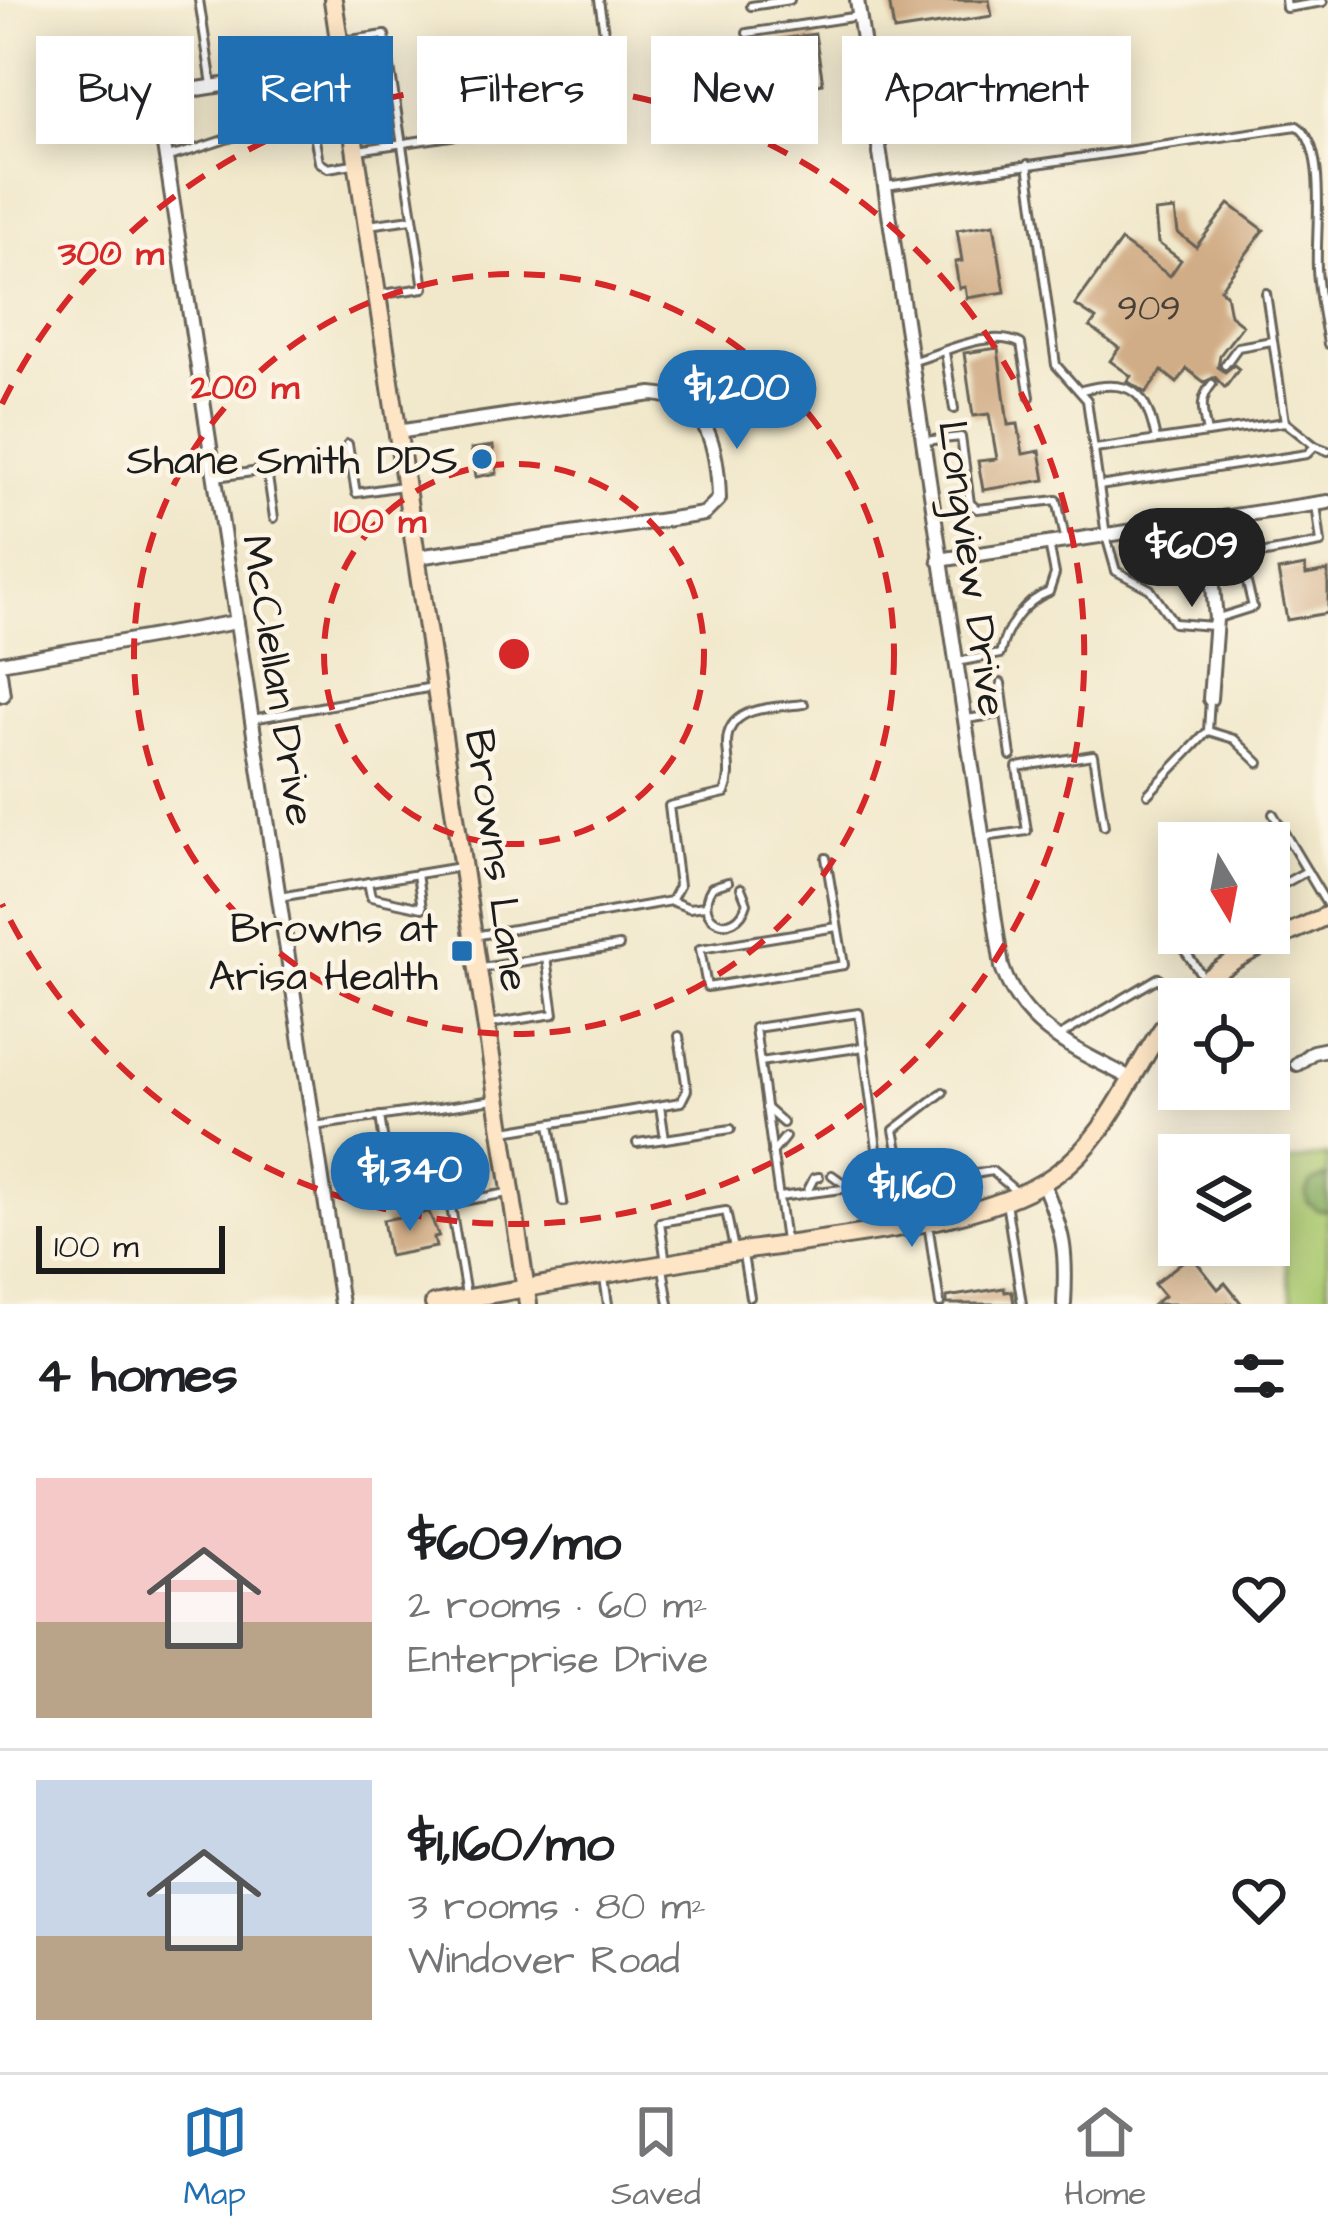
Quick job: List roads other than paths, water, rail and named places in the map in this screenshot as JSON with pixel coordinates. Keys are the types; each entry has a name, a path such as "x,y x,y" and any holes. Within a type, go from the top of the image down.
{"street":[{"name":"Browns Lane","path":"333,0 338,36"},
{"name":"Longview Drive","path":"856,0 1006,980 1030,1018 1054,1039 1134,1080"},
{"name":"McClellan Drive","path":"218,86 185,91 168,106 162,119 341,1304"},
{"name":"Browns Lane","path":"354,144 526,1296"},
{"path":"397,432 670,395 692,406 705,422 715,464 718,499 704,514 418,557"},
{"path":"939,560 1322,503"},
{"path":"1208,521 1216,622 1210,699"},
{"path":"0,663 237,622"},
{"path":"0,673 4,695"},
{"path":"1208,978 1250,948 1328,910"},
{"path":"434,1304 526,1296 603,1274 888,1227 1013,1198 1042,1183 1088,1147 1134,1080 1158,1034"},
{"path":"1297,1064 1328,1048"},
{"path":"1042,1183 1063,1232 1067,1258 1064,1304"}],"lane":[{"path":"199,0 212,87"},
{"path":"166,157 209,148 240,134 302,124 313,129 319,162 328,168 401,145 603,113 614,97 599,0"},
{"path":"751,6 790,0"},
{"path":"1285,0 1286,8 1324,1"},
{"path":"747,33 859,16"},
{"path":"376,295 424,287 393,90"},
{"path":"885,186 1297,126 1315,141 1324,199 1317,267 1328,344"},
{"path":"1028,164 1056,365 1087,400 1106,536 1116,571 1150,589 1174,623 1216,622 1253,608 1243,567 1255,555 1321,543 1322,503"},
{"path":"366,226 412,219"},
{"path":"1266,293 1285,422 1328,451"},
{"path":"910,362 977,341 1009,338 1022,344 1030,397"},
{"path":"1225,365 1238,347 1274,341"},
{"path":"945,352 954,409"},
{"path":"1207,433 1201,406 1212,384"},
{"path":"1080,390 1129,388 1150,408 1156,440"},
{"path":"1095,449 1285,422"},
{"path":"922,441 961,437 970,503 976,509 1058,500 1066,542"},
{"path":"348,444 356,493 406,485"},
{"path":"1100,486 1307,454 1315,446"},
{"path":"216,477 267,470 274,518"},
{"path":"955,663 1000,654 1004,636 1034,597 1049,592 1055,574 1049,544"},
{"path":"1001,682 1011,755"},
{"path":"252,719 437,686"},
{"path":"1148,794 1208,731 1210,699"},
{"path":"671,901 679,886 669,806 725,793 731,774 727,740 732,722 741,714 804,704"},
{"path":"963,720 1005,712"},
{"path":"1208,731 1234,739 1259,763"},
{"path":"981,837 1027,832 1017,766 1093,754 1104,826"},
{"path":"1273,814 1328,910"},
{"path":"826,858 844,965 707,988 700,949 837,927"},
{"path":"279,897 464,867"},
{"path":"1290,880 1307,871"},
{"path":"368,882 371,897 422,908 417,874"},
{"path":"705,906 712,887 728,882"},
{"path":"705,906 712,918 724,924 737,920 746,910 741,887"},
{"path":"474,936 671,901 689,908 705,906"},
{"path":"724,924 728,945"},
{"path":"479,969 619,946"},
{"path":"487,1025 554,1014 546,958"},
{"path":"1054,1039 1158,978"},
{"path":"785,1245 755,1028 860,1013 888,1227"},
{"path":"502,1132 681,1102 686,1094 679,1036"},
{"path":"760,1062 864,1048"},
{"path":"940,1304 920,1221 905,1186 894,1130 943,1092"},
{"path":"314,1126 497,1099"},
{"path":"660,1106 665,1138"},
{"path":"766,1108 783,1123"},
{"path":"380,1116 390,1184"},
{"path":"550,1124 563,1202"},
{"path":"637,1143 731,1129"},
{"path":"772,1153 785,1137"},
{"path":"905,1186 992,1171 1013,1198 1022,1304"},
{"path":"832,1175 850,1188"},
{"path":"806,1193 819,1177"},
{"path":"778,1197 882,1184"},
{"path":"465,1300 451,1207 511,1193"},
{"path":"669,1304 659,1222 727,1211 749,1297"},
{"path":"603,1274 608,1304"}],"place":[{"name":"Shane Smith DDS","path":"482,459"},
{"name":"Browns at Arisa Health","path":"462,951"}]}
